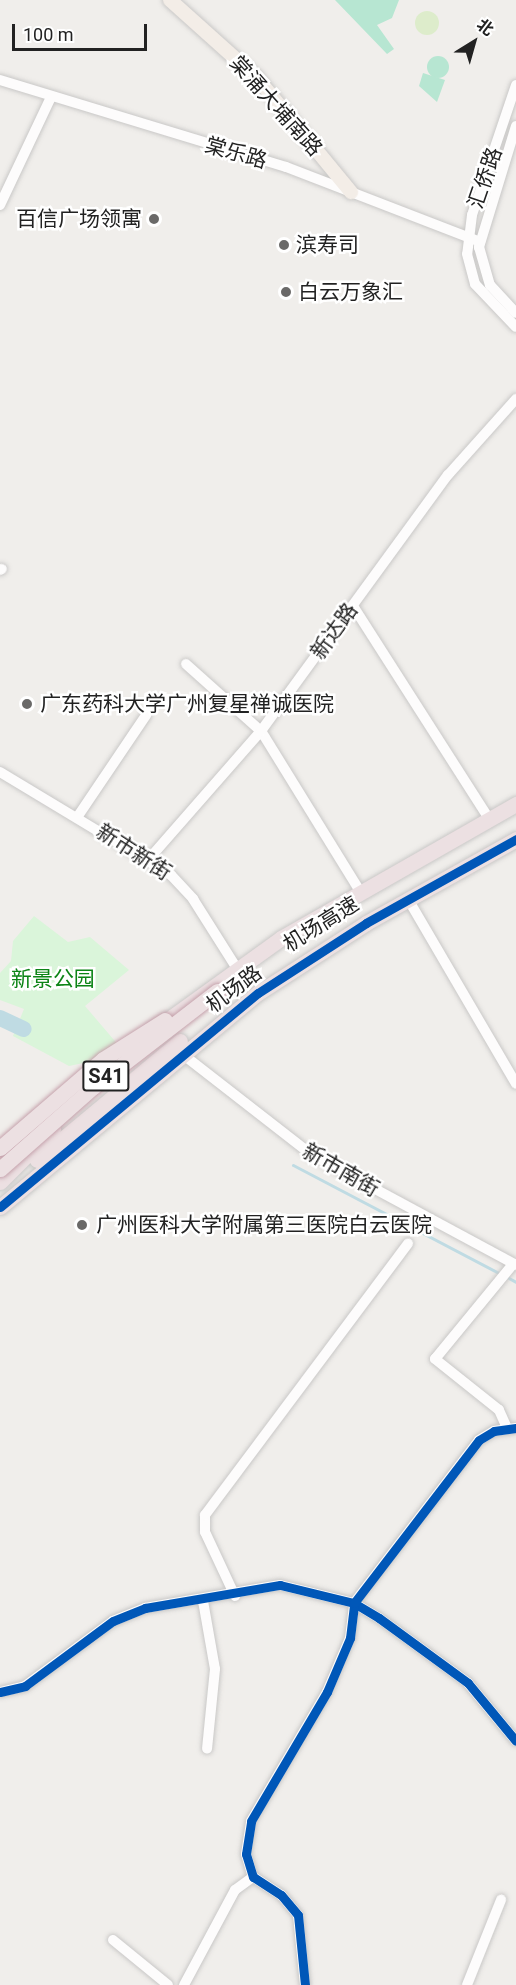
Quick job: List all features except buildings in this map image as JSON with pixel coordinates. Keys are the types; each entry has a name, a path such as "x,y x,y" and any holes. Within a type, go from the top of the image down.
{"highway":[{"name":"机场路","path":"94,1083 236,968 360,891 516,804"},
{"name":"机场高速","path":"0,1169 100,1081 217,991 344,909 516,812"},
{"name":"机场高速","path":"0,1194 114,1093 242,996 338,934 516,834"},
{"name":"机场路","path":"0,1207 181,1053 294,968 408,899 516,839"},
{"path":"0,1148 114,1051 217,991"},
{"path":"0,1182 94,1083"}],"main road":[{"name":"棠涌大埔南路","path":"170,0 257,78 351,192"},
{"name":"机场路","path":"0,1157 94,1083"}],"street":[{"name":"棠乐路","path":"0,80 351,192 480,242"},
{"name":"汇侨路","path":"467,238 516,85"},
{"path":"0,205 51,97"},
{"name":"汇侨路","path":"480,242 516,126"},
{"path":"467,238 475,284 516,327"},
{"path":"480,242 483,272 516,313"},
{"name":"新达路","path":"148,860 261,731 448,475 516,399"},
{"path":"353,606 489,819"},
{"path":"186,664 261,731 360,891"},
{"path":"78,816 146,715"},
{"name":"新市新街","path":"0,772 78,816 148,860 188,892 236,968"},
{"path":"408,899 516,1084"},
{"name":"新市南街","path":"181,1053 312,1155 513,1267"},
{"path":"235,1596 205,1532 205,1515 408,1245"},
{"path":"305,1985 298,1915 281,1895 253,1877 246,1854 251,1821 327,1692 350,1638 354,1604 479,1440 511,1428 499,1410 435,1359 483,1296 500,1284 513,1267"},
{"path":"0,1692 53,1669 113,1621 145,1608 235,1596 280,1585 354,1604 468,1683 516,1741"},
{"path":"203,1601 215,1669 207,1749"},
{"path":"184,1985 235,1890 253,1877"},
{"path":"467,1985 501,1900"},
{"path":"113,1940 168,1985"}],"green space":[{"path":"335,0 399,0 392,18 377,25 394,49 387,54"},
{"path":"427,11 436,14 439,23 436,32 427,35 418,32 415,23 418,14"},
{"path":"438,56 446,59 449,67 446,75 438,78 430,75 427,67 430,59"},
{"path":"423,73 445,80 437,102 419,86"},
{"name":"新景公园","path":"34,916 68,942 90,937 129,970 85,1006 126,1054 69,1066 13,1036 24,1009 0,1000 0,973 11,961 13,941"}],"waterway":[{"path":"0,1018 24,1029"},
{"path":"293,1165 501,1274"},
{"path":"507,1277 516,1282"}],"cycle path":[{"path":"0,1207 258,993 366,923 516,839"},
{"path":"305,1985 298,1915 281,1895 253,1877 246,1854 251,1821 327,1692 350,1638 354,1603 479,1440 494,1431 516,1428"},
{"path":"0,1692 25,1686 113,1621 145,1608 280,1585 354,1603 379,1618 468,1683 516,1741"}],"place":[{"name":"百信广场领寓","path":"154,219"},
{"name":"滨寿司","path":"284,245"},
{"name":"白云万象汇","path":"286,292"},
{"name":"广东药科大学广州复星禅诚医院","path":"27,704"},
{"name":"广州医科大学附属第三医院白云医院","path":"82,1225"}]}
